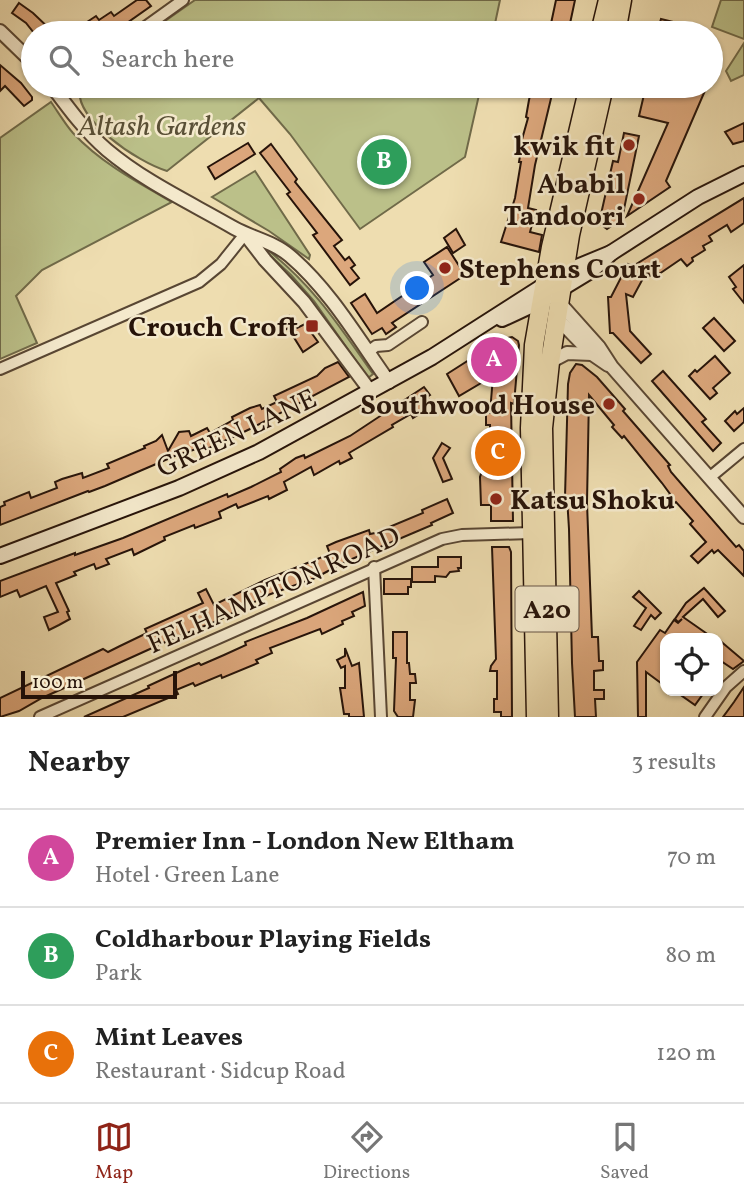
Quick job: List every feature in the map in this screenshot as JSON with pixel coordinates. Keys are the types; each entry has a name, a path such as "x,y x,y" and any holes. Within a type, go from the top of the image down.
{"highway":[{"path":"603,21 608,0"},
{"path":"618,21 622,0"},
{"name":"A20","path":"550,717 543,428 555,294 587,98"},
{"name":"A20","path":"536,717 523,533 534,345 555,294 601,98"}],"main road":[{"name":"GREEN LANE","path":"0,556 179,488 303,430 481,327 523,311 555,294 611,253 698,197 744,174"}],"street":[{"path":"154,21 183,0"},
{"path":"0,31 21,51"},
{"path":"63,98 81,125 108,151 147,179 290,256 318,285 389,382"},
{"path":"0,369 199,282 221,264 245,234"},
{"path":"245,234 304,302 370,392"},
{"path":"555,294 592,354 612,367"},
{"path":"555,294 612,367 744,517"},
{"path":"368,352 376,346 388,345 422,321"},
{"path":"550,362 567,353 592,354"},
{"path":"709,478 744,449"},
{"name":"FELHAMPTON ROAD","path":"40,717 442,539 462,535 523,533"},
{"path":"374,567 380,717"},
{"path":"705,717 729,683 744,671"},
{"path":"723,679 729,683"}],"green space":[{"path":"195,0 500,0 496,21 165,21"},
{"path":"721,0 744,0 744,39 723,31 723,21 714,21"},
{"path":"744,43 744,75 731,81 726,71"},
{"name":"Altash Gardens","path":"259,98 167,171 140,159 110,138 86,112 80,99"},
{"path":"259,98 478,98 465,157 360,229 290,134"},
{"path":"51,102 73,133 95,154 172,202 42,270 16,296 37,343 0,359 0,138"},
{"path":"255,171 310,255 309,259 212,197"},
{"path":"262,248 311,291 373,374 368,378 314,301"}],"building":[{"path":"137,0 146,0 151,6 130,21 88,21 96,16 99,20 111,12 114,16"},
{"path":"556,0 575,0 571,21 552,21"},
{"path":"19,3 41,21 23,21 12,13"},
{"path":"0,65 21,83 21,98 32,100 24,106 5,86 0,91"},
{"path":"530,98 551,98 528,208 536,210 530,232 542,235 539,252 501,242 515,198 521,162 519,150 528,118"},
{"path":"643,98 702,98 666,181 670,187 627,216 668,123 639,116"},
{"path":"744,123 744,141 733,144 725,132"},
{"path":"624,133 639,136 622,219 607,229 599,223 613,161 618,162"},
{"path":"248,143 255,154 215,179 208,167"},
{"path":"271,144 297,179 295,182 342,240 334,246 345,260 349,257 355,265 351,268 359,278 350,285 313,235 317,233 287,194 290,192 260,153"},
{"path":"744,198 744,223 731,232 727,225 709,236 712,241 703,246 705,250 692,258 693,261 687,266 681,259 659,274 658,272 650,276 647,271 633,297 626,294 630,331 651,354 641,363 610,333 608,297 611,297 628,264 633,266"},
{"path":"456,229 465,245 453,253 444,238"},
{"path":"447,247 465,275 392,323 396,327 386,334 382,328 372,334 351,303 365,294 377,313 433,275 424,262"},
{"path":"744,265 744,303 733,289 736,287 729,277"},
{"path":"289,316 297,328 305,324 318,342 303,352 288,328 282,332 277,324"},
{"path":"714,318 735,341 724,351 703,328"},
{"path":"512,337 519,345 514,404 511,403 513,521 491,521 491,505 481,505 480,477 481,474 487,474 486,447 490,447 490,425 486,425 486,413 490,413 493,376 459,396 447,374 502,339"},
{"path":"715,356 730,373 713,388 717,393 710,399 689,376"},
{"path":"338,362 349,377 250,429 207,449 206,446 177,455 105,486 0,525 0,507 5,505 4,502 29,492 31,498 57,488 55,482 62,479 82,473 83,478 109,468 107,464 145,448 144,446 162,435 168,451 179,432 189,431 191,436 207,428 210,433 250,408 260,405 262,409 277,402 274,396 317,376 325,368"},
{"path":"576,364 582,365 597,377 670,465 668,466 671,472 736,547 739,545 744,551 744,576 718,550 714,553 712,550 698,563 691,556 706,542 690,524 693,521 676,502 672,505 666,498 670,494 662,483 624,436 622,438 612,427 614,425 589,395 587,503 592,637 598,637 599,661 603,661 603,670 594,671 594,690 604,690 604,699 595,699 596,717 575,717 569,529 565,497 568,384 570,373"},
{"path":"663,371 706,419 702,422 721,443 713,451 652,381"},
{"path":"424,387 430,395 427,397 431,403 424,411 413,418 411,414 349,453 352,458 340,464 339,461 314,475 311,467 284,482 287,490 269,499 268,496 238,508 236,504 219,512 221,518 164,537 165,540 134,555 132,549 106,559 109,564 96,569 94,564 56,583 70,619 49,630 44,617 58,612 46,586 20,597 17,590 0,597 0,581 123,538 227,494 228,497 251,487 281,472 280,469 296,458 304,455 305,458 350,436"},
{"path":"744,408 744,422 734,431 725,421 735,411 737,414"},
{"path":"442,443 450,448 443,458 452,479 443,482 433,458"},
{"path":"447,499 453,513 431,523 432,525 345,562 315,578 268,595 217,621 42,698 19,711 0,717 0,698 103,649 108,652 147,633 145,629 203,603 198,593 206,589 214,605 265,580 330,554 327,546 369,530 370,534 375,533 423,513 422,510"},
{"path":"492,547 509,547 511,552 512,717 501,717 501,712 494,712 497,671 490,671 496,659"},
{"path":"438,557 461,557 461,568 458,568 459,571 450,572 446,577 435,576 435,582 412,582 412,567 438,567"},
{"path":"384,579 411,579 408,594 384,594"},
{"path":"704,588 725,611 718,617 703,599 683,617 706,633 665,633 674,620 678,623 682,619 678,622 675,619 686,603"},
{"path":"639,591 661,613 655,619 651,615 641,630 634,626 646,608 633,597"},
{"path":"363,592 365,606 352,612 354,616 342,621 343,624 322,634 320,629 270,648 272,653 256,660 258,663 222,678 221,675 195,686 193,683 176,690 178,694 123,717 84,717 187,668 199,663 201,665 246,645 245,642"},
{"path":"660,630 665,633 660,633 660,682 646,672 646,717 638,717 637,662"},
{"path":"393,632 407,632 407,663 410,674 415,674 416,683 410,683 410,700 415,700 413,717 398,717 394,711 396,658 393,658"},
{"path":"723,643 744,661 733,669 723,662"},
{"path":"345,648 352,666 359,663 364,717 349,717 349,714 344,714 340,688 345,688 345,666 341,668 337,660 345,656"},
{"path":"744,687 744,717 723,717 734,702"},
{"path":"682,696 702,696 695,705"}],"place":[{"name":"kwik fit","path":"629,145"},
{"name":"Coldharbour Playing Fields","path":"384,162"},
{"name":"Ababil Tandoori","path":"639,199"},
{"name":"Stephens Court","path":"445,268"},
{"name":"Crouch Croft","path":"312,326"},
{"name":"Premier Inn - London New Eltham","path":"494,360"},
{"name":"Southwood House","path":"609,404"},
{"name":"Mint Leaves","path":"498,453"},
{"name":"Katsu Shoku","path":"496,499"}]}
